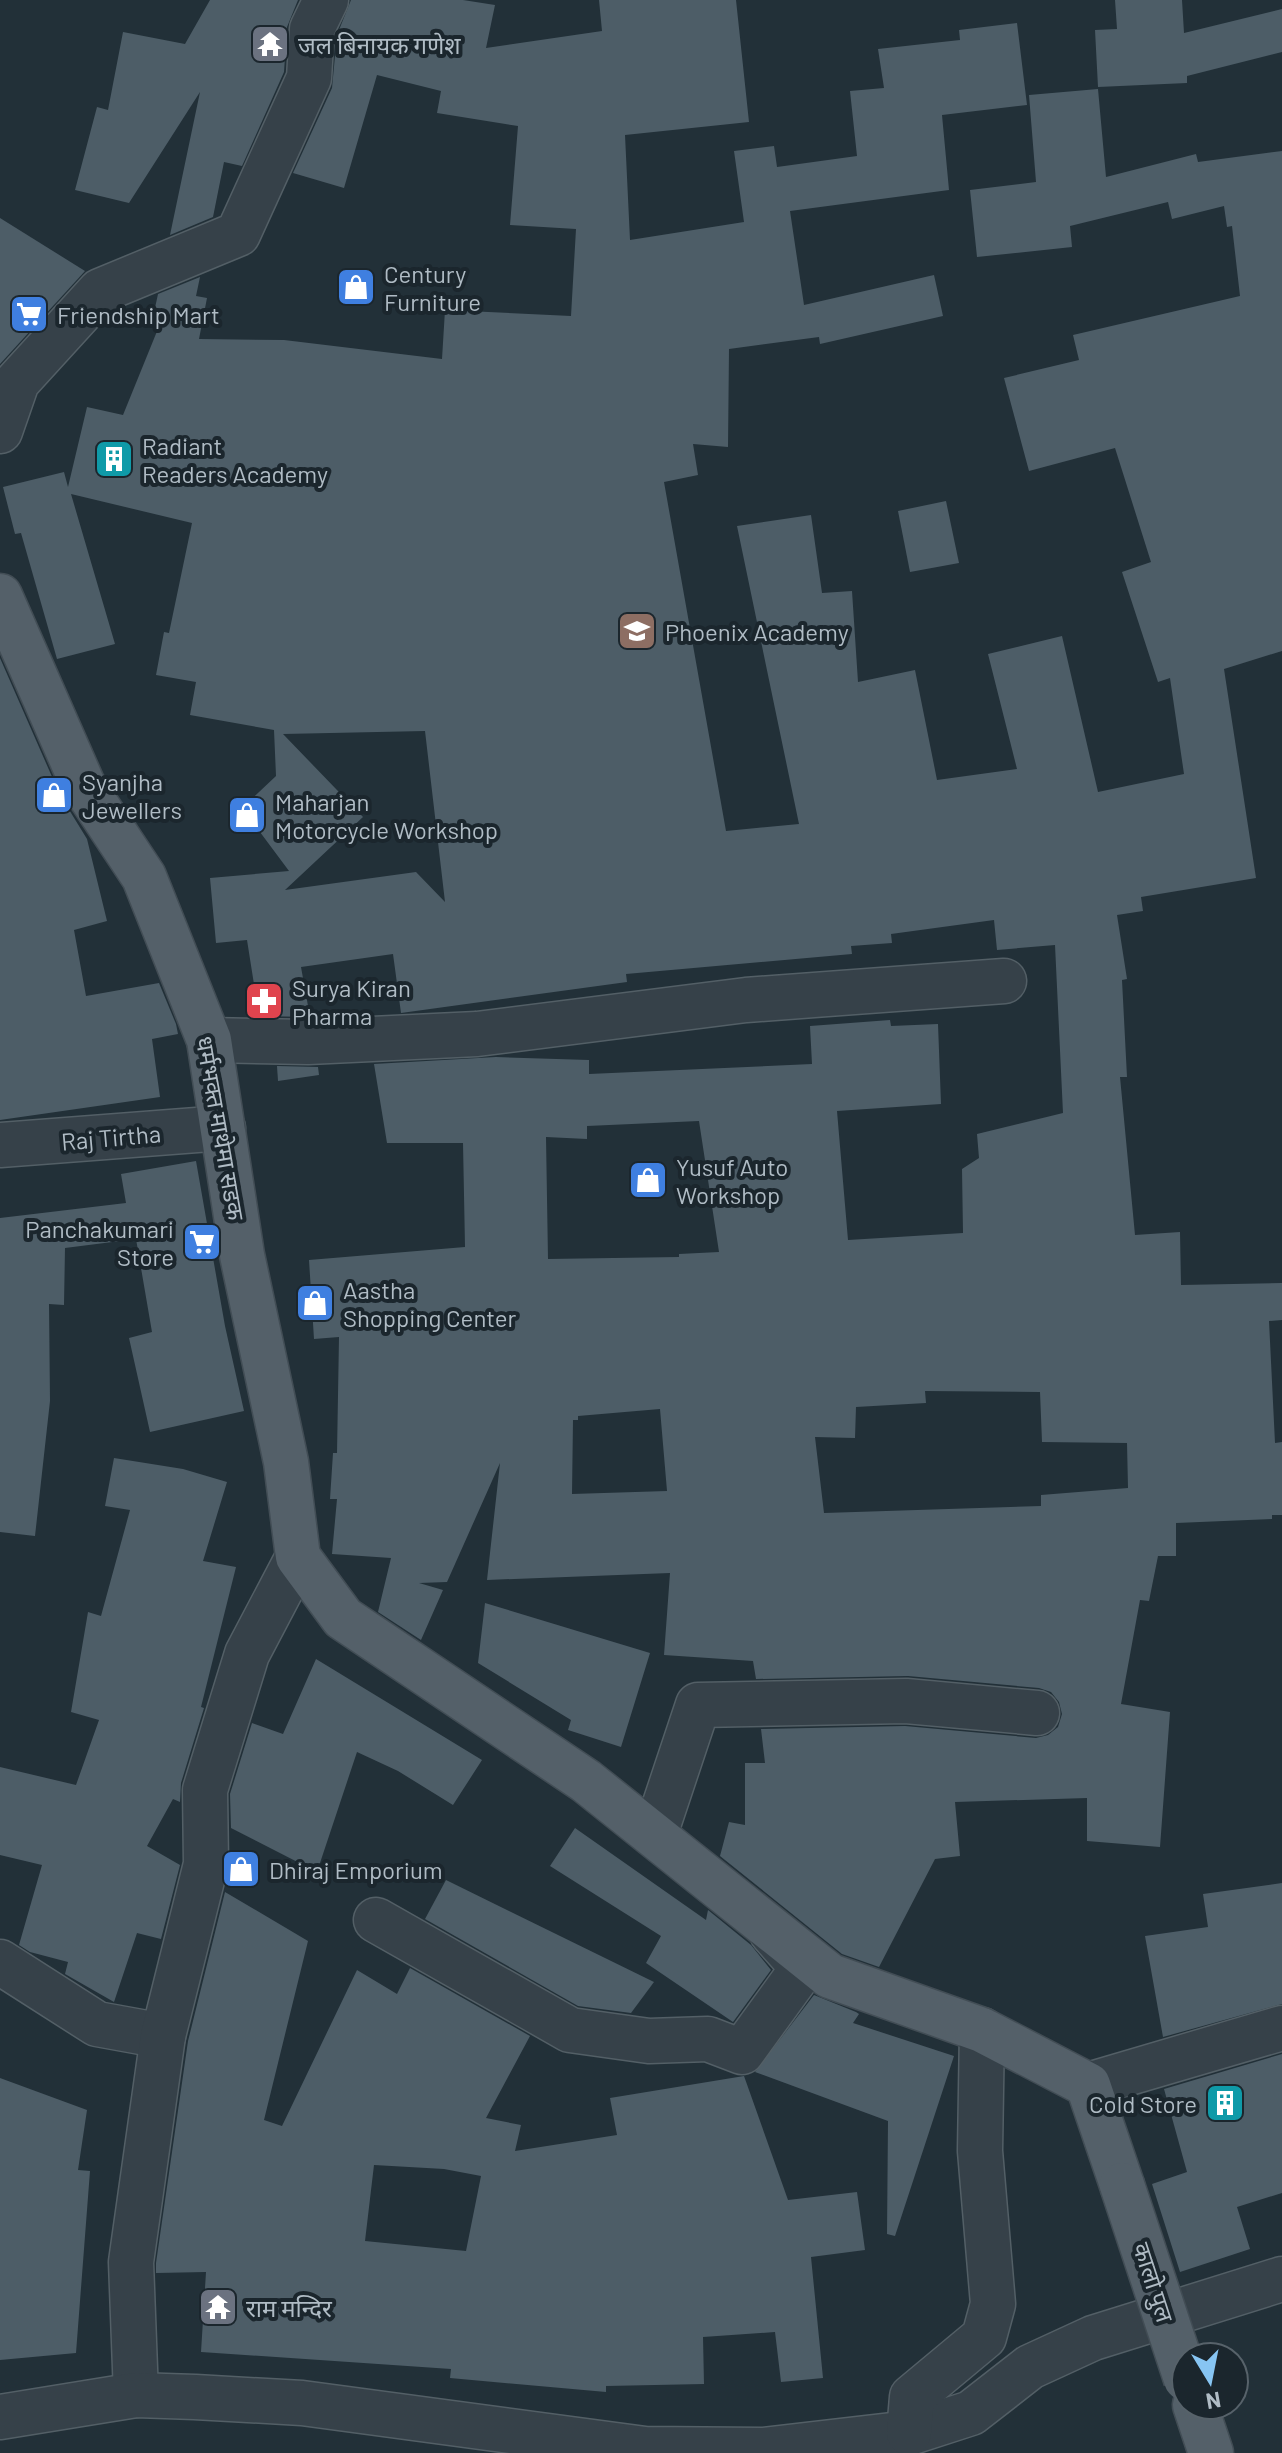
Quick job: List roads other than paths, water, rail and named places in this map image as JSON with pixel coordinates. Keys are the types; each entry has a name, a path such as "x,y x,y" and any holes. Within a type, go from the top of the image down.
{"main road":[{"name":"धर्मभक्त माथेमा सडक","path":"0,596 83,785 144,877 209,1040 242,1255 286,1462 298,1557"},
{"path":"298,1557 343,1618 586,1781 655,1834 772,1933 830,1976 982,2030 1088,2085"},
{"name":"कालो पुल","path":"1088,2085 1173,2341"},
{"path":"1200,2421 1211,2453"}],"street":[{"path":"0,431 17,382 100,291 238,234 309,78 312,29 326,0"},
{"path":"209,1040 308,1042 477,1034 746,1000 1004,981"},
{"name":"Raj Tirtha","path":"0,1145 223,1128"},
{"path":"136,2395 131,2262 163,2036 206,1864 205,1790 247,1654 298,1557"},
{"path":"655,1834 698,1705 906,1701 1037,1713"},
{"path":"376,1920 570,2030 649,2041 708,2039 742,2052 803,1968 772,1933"},
{"path":"0,1962 97,2024 163,2036"},
{"path":"1088,2085 1282,2028"},
{"path":"909,2433 912,2397 984,2337 993,2304 980,2151 982,2030"},
{"path":"0,2417 136,2395 302,2403 645,2449 763,2450 909,2433 971,2413 1030,2367 1093,2338 1282,2279"}],"place":[{"name":"जल बिनायक गणेश","path":"270,44"},
{"name":"Century Furniture","path":"356,287"},
{"name":"Friendship Mart","path":"29,314"},
{"name":"Radiant Readers Academy","path":"114,459"},
{"name":"Phoenix Academy","path":"637,631"},
{"name":"Syanjha Jewellers","path":"54,795"},
{"name":"Maharjan Motorcycle Workshop","path":"247,815"},
{"name":"Surya Kiran Pharma","path":"264,1001"},
{"name":"Yusuf Auto Workshop","path":"648,1180"},
{"name":"Panchakumari Store","path":"202,1242"},
{"name":"Aastha Shopping Center","path":"315,1303"},
{"name":"Dhiraj Emporium","path":"241,1869"},
{"name":"Cold Store","path":"1225,2103"},
{"name":"राम मन्दिर","path":"218,2307"}]}
